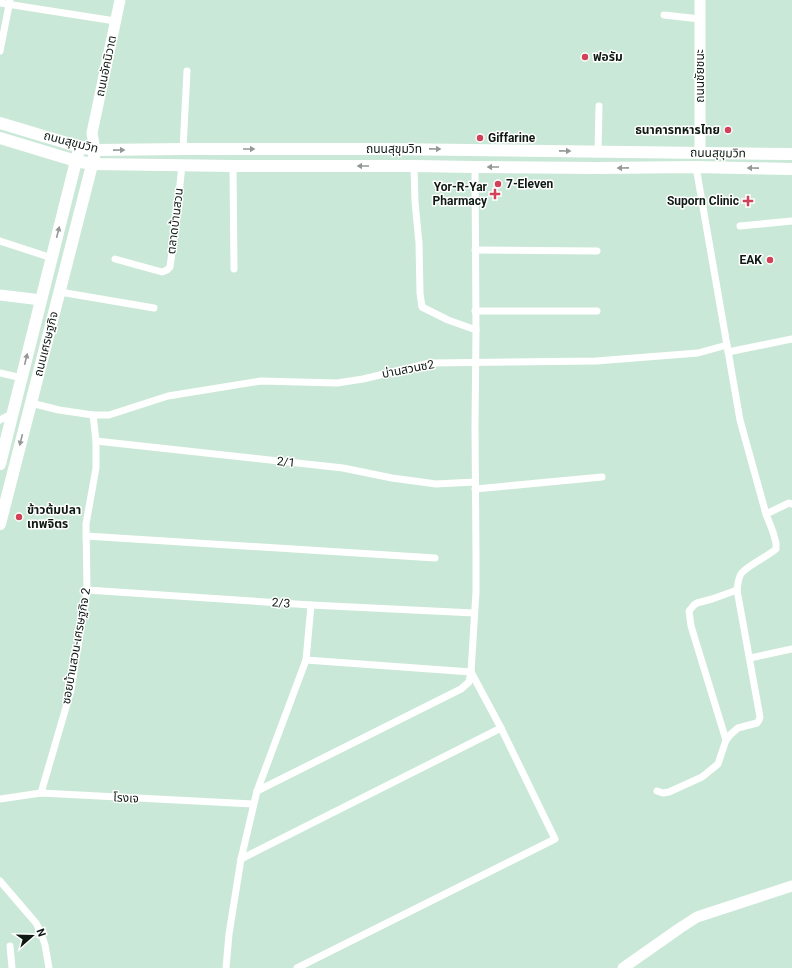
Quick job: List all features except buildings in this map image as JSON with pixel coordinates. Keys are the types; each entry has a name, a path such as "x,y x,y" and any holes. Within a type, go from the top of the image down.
{"main road":[{"name":"ถนนสุขุมวิท","path":"0,123 80,147 95,150 385,149 792,154"},
{"name":"ถนนสุขุมวิท","path":"0,138 76,161 92,164 792,168"},
{"name":"ถนนเศรษฐกิจ","path":"0,464 80,147"},
{"name":"ถนนเศรษฐกิจ","path":"0,524 95,150"},
{"path":"696,167 700,152"}],"street":[{"name":"ถนนอัคนิวาต","path":"95,150 92,132 120,0"},
{"name":"ถนนชัยชนะ","path":"700,0 700,152"},
{"path":"0,51 9,2"},
{"path":"0,3 9,2 115,21"},
{"path":"664,15 700,19"},
{"path":"183,149 187,71"},
{"path":"598,151 599,106"},
{"name":"ถนนอัคนิวาต","path":"80,147 92,132"},
{"name":"ตลาดบ้านสวน","path":"115,259 162,272 170,267 182,165"},
{"path":"233,166 234,268"},
{"path":"414,166 419,243 420,293 422,307 448,320 476,330"},
{"path":"256,791 460,689 469,682 471,672 476,556 475,167"},
{"path":"657,791 663,793 669,792 708,773 718,764 726,740 731,734 738,728 757,723 759,720 760,717 737,590 740,575 743,571 776,549 773,532 766,514 740,420 696,167"},
{"path":"740,226 792,221"},
{"path":"0,241 52,258"},
{"path":"475,250 597,251"},
{"path":"60,292 154,308"},
{"path":"0,295 41,300"},
{"path":"475,311 597,311"},
{"name":"บ่านสวนซ2","path":"93,415 109,415 168,396 261,381 337,383 363,379 430,363 596,361 698,353 792,339"},
{"path":"0,373 22,378"},
{"path":"31,403 59,410 93,415"},
{"path":"0,420 13,413"},
{"name":"ซอยบ้านสวน-เศรษฐกิจ 2","path":"41,793 71,690 87,590 86,524 96,468 96,441 93,415"},
{"name":"2/1","path":"96,441 343,468 392,478 436,484 475,486 602,477"},
{"path":"766,514 789,503 792,504"},
{"path":"86,536 435,558"},
{"name":"2/3","path":"87,590 311,605 474,613"},
{"path":"726,740 691,626 689,611 697,603 737,590"},
{"path":"226,968 228,934 241,858 256,791 306,660 311,605"},
{"path":"750,658 792,649"},
{"path":"306,660 471,672"},
{"path":"297,968 555,839 501,728 471,672"},
{"path":"241,858 501,728"},
{"name":"โรงเจ","path":"0,799 41,793 253,804"},
{"path":"0,881 36,923 45,945 49,968"},
{"path":"623,968 697,917 792,886"},
{"path":"10,946 12,968"}],"place":[{"name":"ฟอรัม","path":"585,57"},
{"name":"ธนาคารทหารไทย","path":"728,130"},
{"name":"Giffarine","path":"480,138"},
{"name":"7-Eleven","path":"498,184"},
{"name":"Yor-R-Yar Pharmacy","path":"495,194"},
{"name":"Suporn Clinic","path":"748,201"},
{"name":"EAK","path":"770,260"},
{"name":"ข้าวต้มปลา เทพจิตร","path":"19,517"}]}
